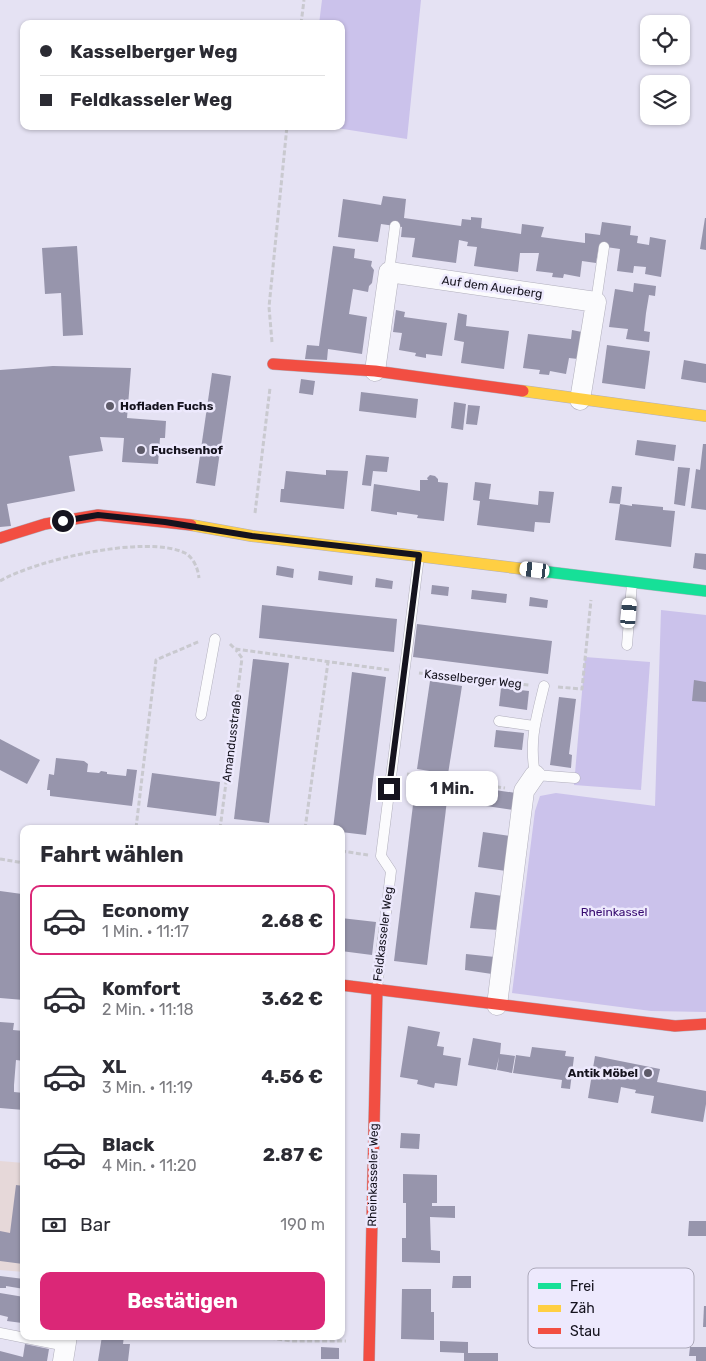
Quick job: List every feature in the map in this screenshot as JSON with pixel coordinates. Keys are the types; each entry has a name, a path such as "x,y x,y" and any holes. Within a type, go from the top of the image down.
{"street":[{"path":"375,371 389,272"},
{"name":"Auf dem Auerberg","path":"389,272 596,302"},
{"path":"580,400 596,302"},
{"path":"273,364 375,371 706,416"},
{"path":"0,538 45,524 98,515 182,523 252,536 706,591"},
{"path":"497,1005 529,783"},
{"name":"Feldkasseler Weg","path":"345,985 675,1026 706,1024"},
{"name":"Rheinkasseler Weg","path":"369,1361 377,989"}],"lane":[{"path":"389,272 395,226"},
{"path":"596,302 604,247"},
{"path":"381,856 419,555"},
{"path":"627,645 632,582"},
{"path":"201,715 210,639"},
{"path":"544,686 534,726 529,783 575,778"},
{"path":"499,721 534,726"},
{"name":"Feldkasseler Weg","path":"377,989 391,871 381,856"},
{"path":"0,1333 20,1338"},
{"path":"30,1340 65,1348"}],"path":[{"path":"302,20 304,0"},
{"path":"252,536 273,364 269,307 287,130"},
{"path":"0,581 25,569 52,560 131,546 174,549 187,554 198,567 199,578"},
{"name":"Kasselberger Weg","path":"236,649 403,672 582,689 593,577"},
{"path":"135,825 156,660 210,639"},
{"path":"227,639 236,649"},
{"name":"Amandusstraße","path":"221,825 242,658 236,649"},
{"path":"307,825 328,662"},
{"path":"392,772 529,783"},
{"path":"345,852 381,856"},
{"path":"0,859 20,862"},
{"path":"284,1340 370,1341"}],"shaded area":[{"path":"0,1161 20,1163 20,1272 0,1270"}],"green space":[{"path":"322,0 421,0 407,139 345,129 345,20 320,20"},
{"name":"Rheinkassel","path":"661,610 706,615 706,1012 651,1011 512,993 535,811 540,796 556,793 655,806"},
{"path":"585,657 650,662 641,790 574,785"}],"building":[{"path":"383,196 406,199 404,218 461,226 462,219 471,220 471,217 482,218 481,228 521,234 522,224 544,227 541,237 585,243 585,233 600,235 602,222 631,226 630,235 638,236 637,243 649,245 650,237 666,240 661,277 645,274 646,267 634,266 633,273 617,271 620,249 599,246 596,263 582,261 580,277 564,274 563,278 552,277 553,273 536,271 539,253 520,253 518,272 474,266 477,247 467,246 468,242 459,240 456,263 412,257 415,238 401,237 402,227 381,224 378,242 338,237 343,199 381,205"},
{"path":"706,218 706,250 700,249"},
{"path":"77,246 83,335 63,336 61,293 45,294 42,248"},
{"path":"333,246 355,249 354,258 372,261 371,266 374,270 372,283 369,286 368,292 353,289 349,314 367,317 362,354 328,349 327,360 305,359 307,345 319,346"},
{"path":"634,283 656,286 655,296 649,295 646,313 644,331 650,332 649,342 626,339 628,329 609,327 615,289 633,292"},
{"path":"396,310 405,312 404,317 447,323 442,356 426,354 426,358 415,356 416,353 399,350 402,333 393,332"},
{"path":"458,313 467,315 466,326 509,331 504,369 461,363 464,342 454,340"},
{"path":"572,330 582,332 578,359 569,358 566,374 550,371 549,375 539,374 540,370 523,368 528,334 571,339"},
{"path":"607,345 650,351 645,389 602,383"},
{"path":"684,360 706,364 706,383 681,379"},
{"path":"53,366 131,368 127,418 166,421 165,438 160,438 158,464 122,462 124,438 100,437 103,451 69,456 75,491 7,504 11,526 0,527 0,370"},
{"path":"212,373 231,376 215,486 196,483"},
{"path":"301,379 315,381 313,395 299,393"},
{"path":"361,392 418,399 416,418 359,411"},
{"path":"454,402 466,404 463,430 451,428"},
{"path":"468,405 480,406 477,425 466,424"},
{"path":"637,440 676,445 674,461 635,455"},
{"path":"703,444 706,444 706,510 691,508 696,469 700,470"},
{"path":"366,455 389,457 387,472 373,471 371,486 362,485"},
{"path":"678,467 690,468 685,506 674,504"},
{"path":"326,470 348,471 344,509 280,502 286,471 326,475"},
{"path":"430,475 435,476 438,482 448,483 444,521 417,518 418,515 397,512 397,515 371,511 374,484 420,491 420,480 428,480 427,478"},
{"path":"475,482 491,484 489,499 538,505 539,491 554,492 550,523 535,522 534,532 477,525 480,501 473,500"},
{"path":"612,486 622,487 620,504 609,503"},
{"path":"620,504 663,507 663,510 675,511 671,547 615,540"},
{"path":"695,553 706,554 706,570 693,568"},
{"path":"277,566 294,569 293,578 276,575"},
{"path":"319,571 353,576 352,585 318,580"},
{"path":"376,578 393,581 392,589 375,587"},
{"path":"432,585 449,587 448,596 431,594"},
{"path":"472,590 507,594 506,603 471,599"},
{"path":"530,597 548,600 547,608 529,606"},
{"path":"262,605 397,619 394,652 259,638"},
{"path":"417,624 552,641 548,674 413,657"},
{"path":"253,659 289,663 269,823 234,819"},
{"path":"352,672 386,677 366,835 345,832 345,825 333,825"},
{"path":"694,680 706,682 706,702 692,701"},
{"path":"430,681 462,686 448,774 417,769"},
{"path":"501,688 529,691 527,710 499,706"},
{"path":"559,697 576,699 569,754 572,755 571,768 550,765"},
{"path":"496,730 524,733 522,750 494,747"},
{"path":"0,739 40,760 27,784 0,770"},
{"path":"56,758 84,761 88,764 87,772 99,773 101,771 107,772 107,774 126,776 127,769 137,770 132,806 50,796 50,790 47,790 49,774 54,775"},
{"path":"152,773 220,782 216,816 147,807"},
{"path":"416,780 449,784 427,965 394,961"},
{"path":"488,789 516,793 514,810 486,806"},
{"path":"483,832 510,836 506,871 478,867"},
{"path":"0,891 20,894 20,1000 0,998"},
{"path":"475,892 503,896 498,930 470,928"},
{"path":"345,918 376,922 372,955 345,952"},
{"path":"466,954 495,957 492,974 465,970"},
{"path":"0,1022 14,1023 13,1030 20,1031 20,1060 16,1060 14,1092 20,1093 20,1110 0,1108"},
{"path":"408,1026 440,1032 437,1046 444,1047 443,1055 461,1058 457,1086 435,1083 434,1088 417,1084 418,1080 400,1077"},
{"path":"473,1038 501,1043 500,1054 515,1056 512,1073 497,1070 499,1057 496,1070 468,1065"},
{"path":"532,1047 566,1051 565,1056 574,1057 570,1089 561,1088 562,1080 513,1073 516,1055 530,1057"},
{"path":"595,1056 660,1069 657,1082 706,1091 703,1122 651,1113 654,1096 635,1093 636,1090 621,1087 618,1103 588,1098"},
{"path":"401,1133 420,1134 419,1149 400,1148"},
{"path":"403,1174 437,1175 437,1203 432,1203 432,1206 455,1206 455,1218 430,1217 431,1250 440,1251 440,1263 402,1262 402,1238 406,1238 406,1203 403,1203"},
{"path":"16,1185 20,1186 20,1264 0,1261 0,1231 10,1233"},
{"path":"689,1221 706,1221 706,1236 688,1236"},
{"path":"0,1276 20,1278 20,1288 6,1286 6,1288 0,1288"},
{"path":"453,1276 471,1276 471,1288 452,1288"},
{"path":"402,1289 431,1289 431,1312 434,1312 434,1340 401,1339"},
{"path":"0,1293 20,1296 20,1323 7,1321 8,1317 0,1315"},
{"path":"704,1306 706,1306 706,1327 703,1327"},
{"path":"101,1340 124,1340 123,1344 130,1344 128,1361 98,1361"},
{"path":"440,1341 468,1342 468,1353 498,1353 498,1361 464,1361 464,1353 440,1352"},
{"path":"25,1344 49,1349 47,1361 0,1361 0,1351 23,1357"},
{"path":"321,1347 339,1348 339,1359 321,1359"},
{"path":"706,1347 706,1361 696,1361 696,1356 689,1356 690,1348"}],"traffic: fast":[{"path":"532,570 706,591"}],"traffic: slow":[{"path":"523,391 706,416"},
{"path":"191,525 252,536 532,570"}],"traffic: jam":[{"path":"273,364 375,371 523,391"},
{"path":"0,538 45,524 98,515 191,525"},
{"path":"345,985 675,1026 706,1024"},
{"path":"369,1361 377,989"}],"place":[{"name":"Hofladen Fuchs","path":"110,406"},
{"name":"Fuchsenhof","path":"141,450"},
{"name":"Antik Möbel","path":"648,1073"}],"route":[{"path":"63,521 98,515 182,523 252,536 419,555 389,789"}]}
